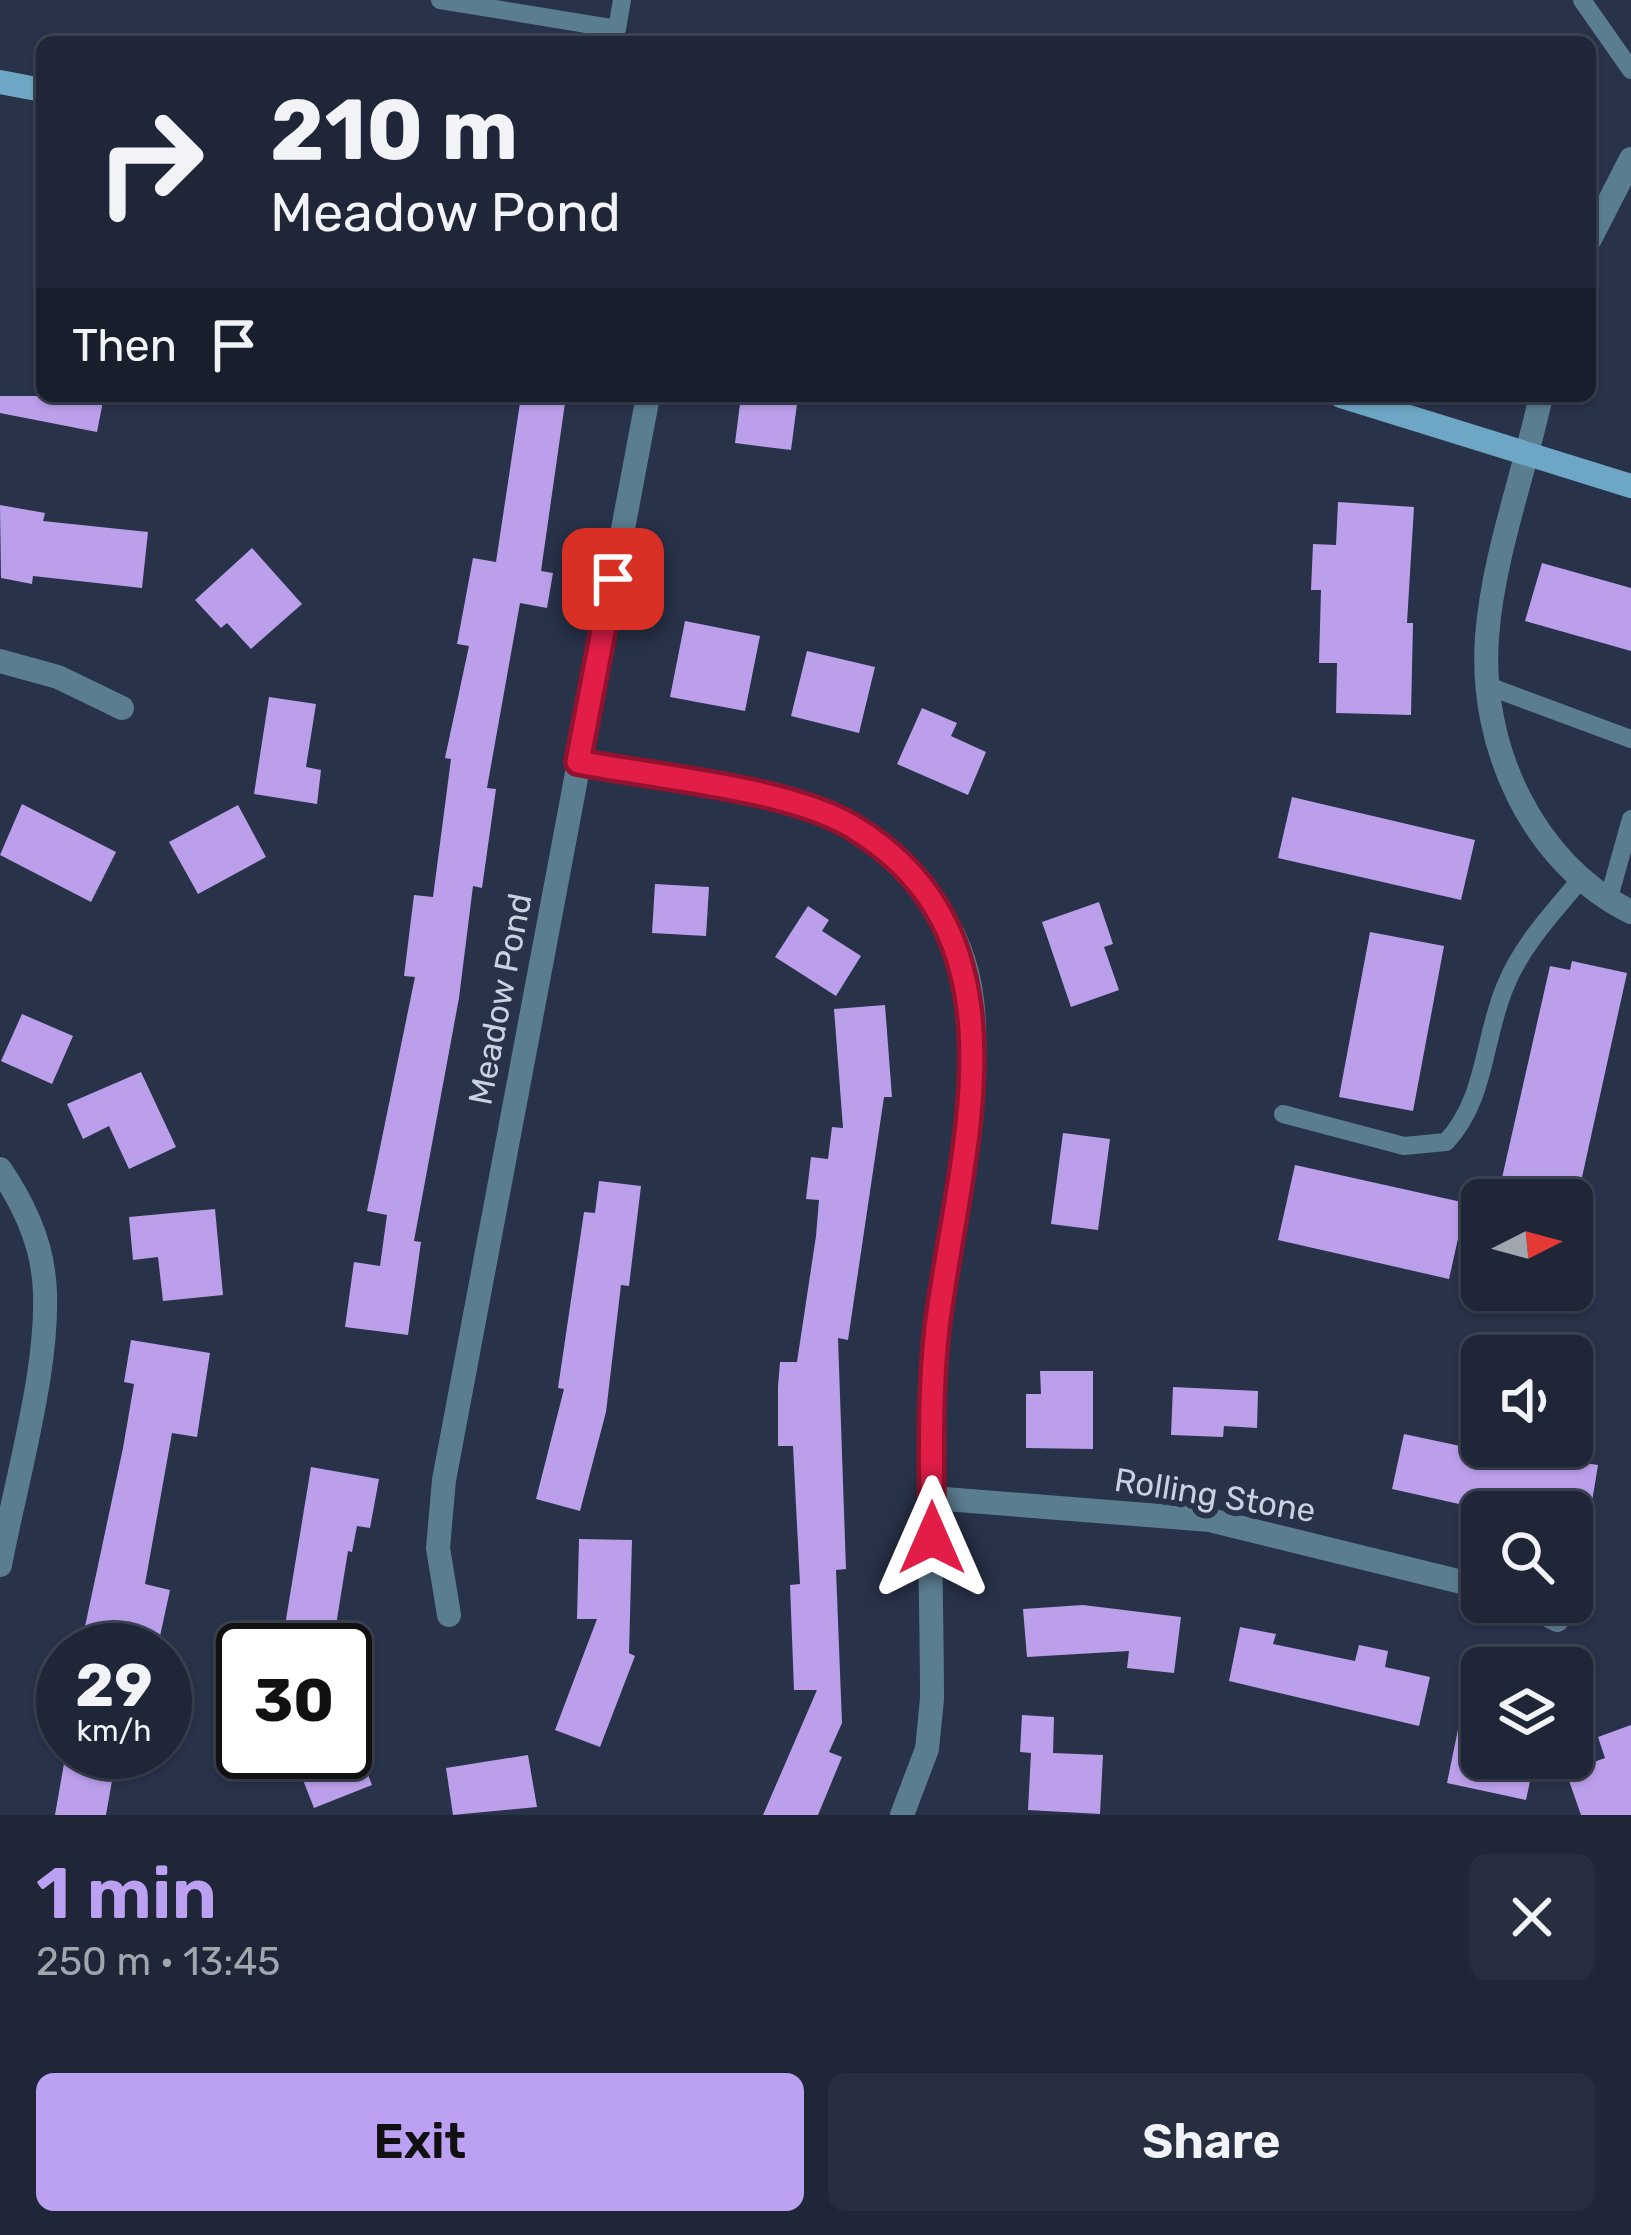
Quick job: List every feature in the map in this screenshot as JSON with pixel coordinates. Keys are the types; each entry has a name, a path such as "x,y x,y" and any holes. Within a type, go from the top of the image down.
{"street":[{"path":"0,82 36,89"},
{"path":"1596,228 1629,169"},
{"name":"Meadow Pond","path":"449,1616 439,1548 444,1480 647,402"},
{"path":"1361,402 1631,486"},
{"path":"1540,402 1487,636 1488,686 1510,784 1538,830 1580,880 1631,912"},
{"path":"0,662 58,677 122,708"},
{"path":"578,762 783,801 851,825 908,869 953,934 972,998 973,1065 937,1334 929,1732 902,1815"},
{"path":"0,1169 24,1203 44,1272 42,1343 0,1565"},
{"name":"Rolling Stone","path":"932,1498 1210,1520 1461,1582"}],"lane":[{"path":"440,0 617,29 622,0"},
{"path":"1582,0 1631,70"},
{"path":"1488,686 1631,739"},
{"path":"1607,901 1631,819"},
{"path":"1282,1114 1404,1146 1446,1142 1465,1123 1504,989 1519,959 1580,880"}],"building":[{"path":"0,396 36,396 36,402 103,402 97,432 0,413"},
{"path":"520,402 565,402 541,571 553,573 547,608 520,603 487,788 496,789 482,888 473,886 459,998 414,1241 421,1242 408,1335 345,1327 354,1262 380,1266 387,1215 367,1211 415,977 404,976 414,895 433,897 451,759 445,758 469,646 457,644 473,558 496,562"},
{"path":"740,402 797,402 791,450 735,443"},
{"path":"1338,502 1414,507 1407,623 1413,623 1411,715 1336,713 1337,663 1319,663 1321,590 1311,590 1313,544 1336,545"},
{"path":"0,505 45,513 43,521 148,532 142,588 33,576 32,584 1,578"},
{"path":"252,548 302,604 251,649 227,623 221,628 195,600"},
{"path":"1542,563 1631,588 1631,651 1525,621"},
{"path":"685,621 760,636 745,711 670,697"},
{"path":"807,651 875,667 859,733 791,716"},
{"path":"269,697 316,704 306,767 321,770 317,804 254,794"},
{"path":"922,708 957,723 951,736 986,752 968,795 897,764"},
{"path":"1292,797 1475,840 1461,900 1278,858"},
{"path":"22,804 116,852 91,902 0,855"},
{"path":"238,805 266,857 198,894 169,842"},
{"path":"655,884 709,887 706,936 652,933"},
{"path":"1099,902 1113,944 1104,947 1119,990 1071,1007 1042,922"},
{"path":"808,906 829,920 822,931 861,956 836,996 775,957"},
{"path":"1370,932 1444,946 1413,1111 1339,1097"},
{"path":"1572,961 1627,973 1582,1179 1502,1179 1550,966 1570,970"},
{"path":"885,1005 892,1097 884,1097 848,1340 838,1338 846,1569 836,1570 842,1723 829,1752 842,1757 818,1815 763,1815 817,1690 794,1690 790,1585 800,1584 793,1446 778,1446 780,1362 797,1362 819,1200 806,1199 811,1157 828,1159 832,1127 843,1128 834,1009"},
{"path":"22,1014 73,1036 52,1084 1,1061"},
{"path":"141,1072 176,1147 129,1169 109,1126 83,1139 67,1104"},
{"path":"1063,1133 1110,1139 1098,1230 1051,1224"},
{"path":"1295,1165 1461,1202 1461,1225 1449,1279 1278,1240"},
{"path":"599,1181 641,1186 629,1286 621,1285 606,1412 580,1511 536,1499 564,1389 558,1388 584,1212 595,1213"},
{"path":"215,1209 223,1295 163,1301 158,1257 133,1260 129,1217"},
{"path":"131,1340 210,1353 197,1437 172,1433 145,1584 170,1590 163,1623 86,1623 134,1384 124,1382"},
{"path":"1040,1371 1093,1371 1093,1449 1026,1448 1026,1394 1041,1394"},
{"path":"1173,1387 1258,1391 1257,1428 1224,1426 1223,1437 1171,1435"},
{"path":"1404,1434 1461,1446 1461,1467 1598,1465 1593,1496 1593,1491 1461,1491 1461,1504 1392,1489"},
{"path":"311,1467 379,1479 370,1528 357,1526 352,1552 348,1551 336,1623 285,1623"},
{"path":"579,1539 632,1540 629,1653 635,1656 600,1747 555,1730 597,1619 577,1619"},
{"path":"1083,1605 1181,1617 1174,1673 1127,1668 1129,1651 1027,1657 1023,1609"},
{"path":"1240,1627 1276,1634 1273,1644 1355,1661 1359,1645 1388,1651 1385,1667 1430,1677 1419,1726 1229,1681"},
{"path":"1022,1715 1054,1717 1053,1753 1103,1755 1100,1814 1028,1810 1031,1753 1020,1752"},
{"path":"1461,1715 1461,1779 1530,1779 1526,1800 1447,1783"},
{"path":"1631,1725 1631,1815 1581,1815 1568,1779 1593,1779 1593,1762 1605,1758 1598,1737"},
{"path":"528,1755 537,1807 453,1815 446,1768"},
{"path":"61,1779 112,1779 106,1815 55,1815"},
{"path":"303,1779 370,1779 372,1785 314,1808"}],"route":[{"path":"613,579 578,762 783,801 851,825 908,869 953,934 972,998 973,1065 937,1334 932,1538"}]}
